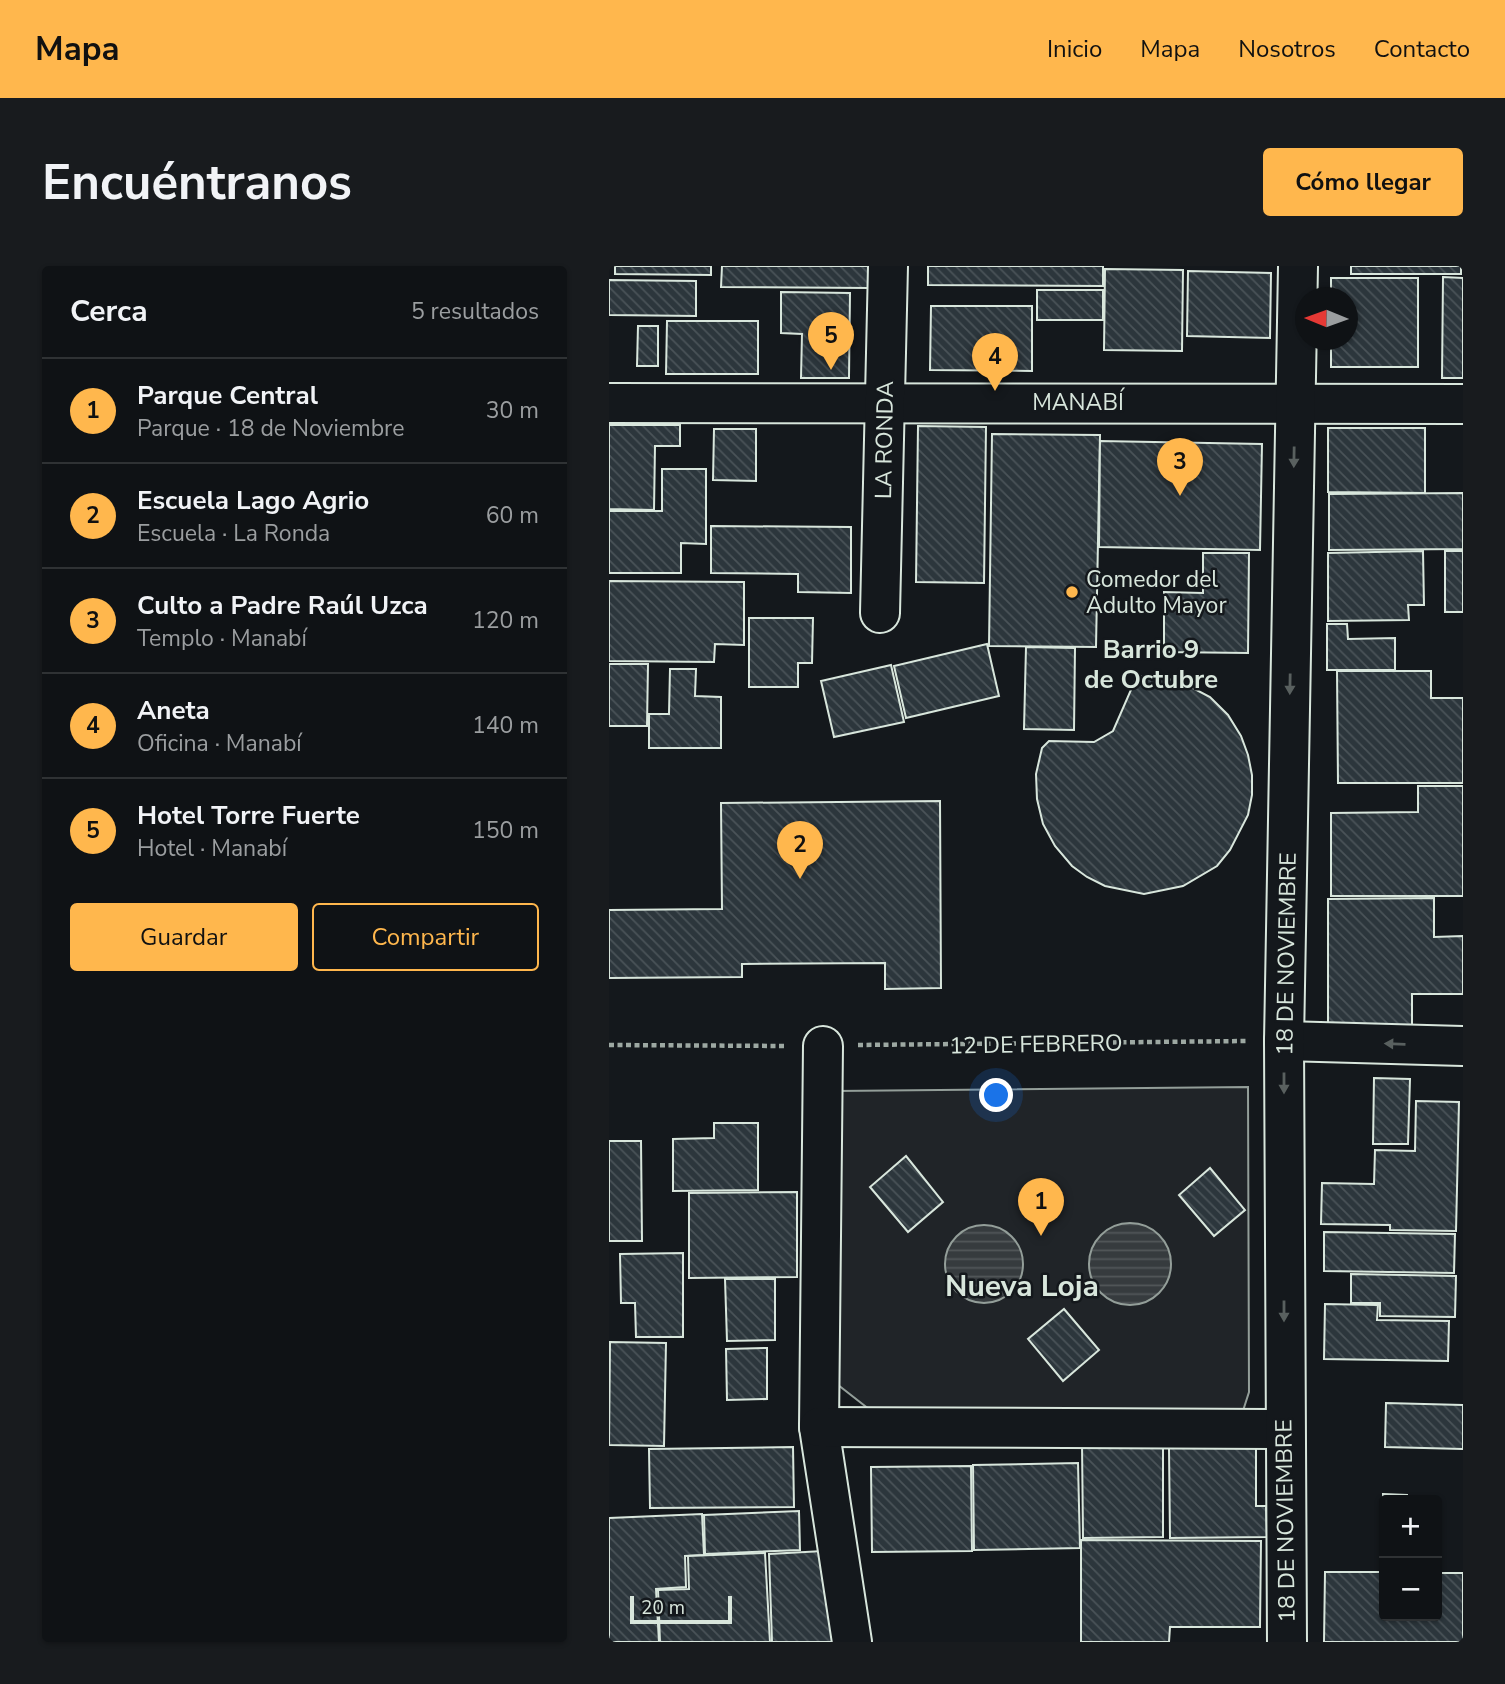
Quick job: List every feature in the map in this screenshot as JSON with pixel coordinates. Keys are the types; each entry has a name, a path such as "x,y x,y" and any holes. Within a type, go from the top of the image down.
{"street":[{"name":"LA RONDA","path":"880,613 888,266"},
{"name":"18 DE NOVIEMBRE","path":"1287,1642 1284,1429 1285,1041 1298,266"},
{"name":"MANABÍ","path":"609,402 1463,404"},
{"path":"1285,1041 1463,1046"},
{"path":"823,1046 819,1427 852,1642"},
{"path":"819,1427 1284,1429"}],"path":[{"name":"12 DE FEBRERO","path":"609,1045 823,1046 1285,1041"}],"shaded area":[{"path":"1248,1087 1249,1392 1241,1417 874,1413 833,1381 835,1091"},
{"path":"1130,1223 1146,1227 1159,1235 1167,1248 1171,1264 1167,1280 1159,1293 1146,1301 1130,1305 1114,1301 1101,1293 1093,1280 1089,1264 1093,1248 1101,1235 1114,1227"},
{"path":"984,1225 999,1228 1012,1236 1020,1249 1023,1264 1020,1279 1012,1292 999,1300 984,1303 969,1300 956,1292 948,1279 945,1264 948,1249 956,1236 969,1228"}],"building":[{"path":"615,266 711,266 711,275 615,274"},
{"path":"722,266 869,266 869,288 721,287"},
{"path":"928,266 1103,266 1103,286 928,285"},
{"path":"1351,266 1461,266 1461,274 1351,274"},
{"path":"1105,269 1183,270 1182,351 1104,350"},
{"path":"1188,271 1271,273 1270,338 1187,336"},
{"path":"1443,277 1463,278 1463,378 1442,378"},
{"path":"1331,278 1418,278 1418,367 1331,367 1331,350 1358,350 1358,287 1331,287"},
{"path":"609,280 696,281 696,316 609,315"},
{"path":"1037,290 1103,290 1103,320 1037,320"},
{"path":"781,292 850,293 849,378 801,378 802,334 781,333"},
{"path":"931,306 1032,306 1032,371 930,370"},
{"path":"667,321 758,321 758,374 666,374"},
{"path":"638,326 658,326 658,366 637,366"},
{"path":"609,425 680,425 680,446 655,446 654,510 609,509"},
{"path":"918,426 986,427 984,583 916,582"},
{"path":"1328,428 1425,428 1425,493 1328,492"},
{"path":"714,429 756,429 756,481 713,480"},
{"path":"992,434 1100,435 1096,647 989,646"},
{"path":"1100,441 1262,444 1260,550 1099,547"},
{"path":"662,469 706,469 706,544 681,543 681,573 609,573 609,511 662,511"},
{"path":"1463,493 1463,549 1329,550 1329,494"},
{"path":"711,526 851,527 851,593 798,592 798,574 711,573"},
{"path":"1423,551 1424,605 1408,605 1409,620 1328,621 1328,553"},
{"path":"1445,551 1463,551 1463,612 1445,612"},
{"path":"1203,553 1249,553 1248,653 1164,652 1164,592 1203,593"},
{"path":"609,581 744,582 744,645 715,644 714,662 609,661"},
{"path":"749,618 813,618 812,663 798,663 798,687 749,687"},
{"path":"1327,624 1347,624 1348,639 1395,638 1395,670 1327,670"},
{"path":"987,644 999,696 906,718 894,666"},
{"path":"1026,647 1075,648 1074,730 1024,729"},
{"path":"609,664 648,664 647,726 609,726"},
{"path":"891,665 904,722 834,737 821,681"},
{"path":"670,669 696,669 695,696 721,697 721,748 649,748 649,714 669,714"},
{"path":"1337,671 1431,671 1431,698 1463,698 1463,783 1338,783"},
{"path":"1137,676 1163,677 1210,697 1228,715 1241,736 1252,775 1248,815 1230,850 1217,866 1183,886 1144,894 1105,886 1072,866 1055,846 1043,824 1037,799 1036,774 1042,748 1049,741 1094,742 1113,731"},
{"path":"1418,786 1463,786 1463,896 1331,896 1331,813 1418,812"},
{"path":"940,801 941,988 885,989 885,963 742,964 742,977 609,978 609,910 722,909 721,803"},
{"path":"1434,898 1434,937 1463,936 1463,994 1412,994 1412,1025 1328,1025 1328,899"},
{"path":"1374,1078 1410,1079 1408,1144 1373,1144"},
{"path":"1416,1101 1459,1102 1456,1231 1390,1230 1390,1225 1321,1224 1322,1183 1374,1184 1375,1150 1415,1151"},
{"path":"714,1123 758,1123 758,1190 673,1191 673,1139 714,1138"},
{"path":"609,1141 641,1141 642,1241 609,1241"},
{"path":"906,1156 943,1202 908,1232 870,1187"},
{"path":"1210,1168 1245,1210 1214,1236 1179,1195"},
{"path":"797,1192 797,1277 689,1278 689,1193"},
{"path":"1324,1232 1455,1234 1454,1273 1324,1271"},
{"path":"683,1253 683,1337 636,1337 635,1303 621,1303 620,1254"},
{"path":"1351,1274 1456,1276 1455,1317 1380,1316 1380,1303 1351,1303"},
{"path":"725,1279 775,1279 775,1340 727,1341"},
{"path":"1325,1304 1378,1305 1377,1320 1449,1321 1448,1361 1324,1359"},
{"path":"1064,1309 1099,1350 1063,1381 1028,1339"},
{"path":"610,1342 666,1343 664,1446 609,1445"},
{"path":"767,1348 767,1399 727,1400 726,1349"},
{"path":"1386,1403 1463,1405 1463,1449 1385,1447"},
{"path":"1082,1443 1163,1443 1163,1537 1083,1538"},
{"path":"793,1447 794,1507 650,1508 649,1449"},
{"path":"1256,1447 1256,1506 1266,1506 1267,1537 1170,1538 1169,1448"},
{"path":"1078,1463 1080,1548 974,1550 973,1465"},
{"path":"971,1466 972,1551 872,1552 871,1467"},
{"path":"799,1511 800,1550 705,1554 704,1515"},
{"path":"702,1514 704,1555 685,1556 686,1587 656,1589 659,1642 609,1642 609,1518"},
{"path":"1081,1540 1261,1541 1260,1627 1170,1627 1169,1642 1081,1642"},
{"path":"823,1551 837,1642 772,1642 769,1554"},
{"path":"765,1553 770,1642 660,1642 658,1590 689,1589 688,1556"},
{"path":"1325,1572 1379,1572 1379,1621 1442,1621 1442,1573 1463,1573 1463,1642 1324,1642"}],"place":[{"name":"Hotel Torre Fuerte","path":"831,370"},
{"name":"Aneta","path":"995,391"},
{"name":"Culto a Padre Raúl Uzca","path":"1180,496"},
{"name":"Comedor del Adulto Mayor","path":"1072,592"},
{"name":"Escuela Lago Agrio","path":"800,879"},
{"name":"Parque Central","path":"1041,1236"}],"district":[{"name":"Barrio 9 de Octubre","path":"1151,664"},
{"name":"Nueva Loja","path":"1022,1286"}]}
